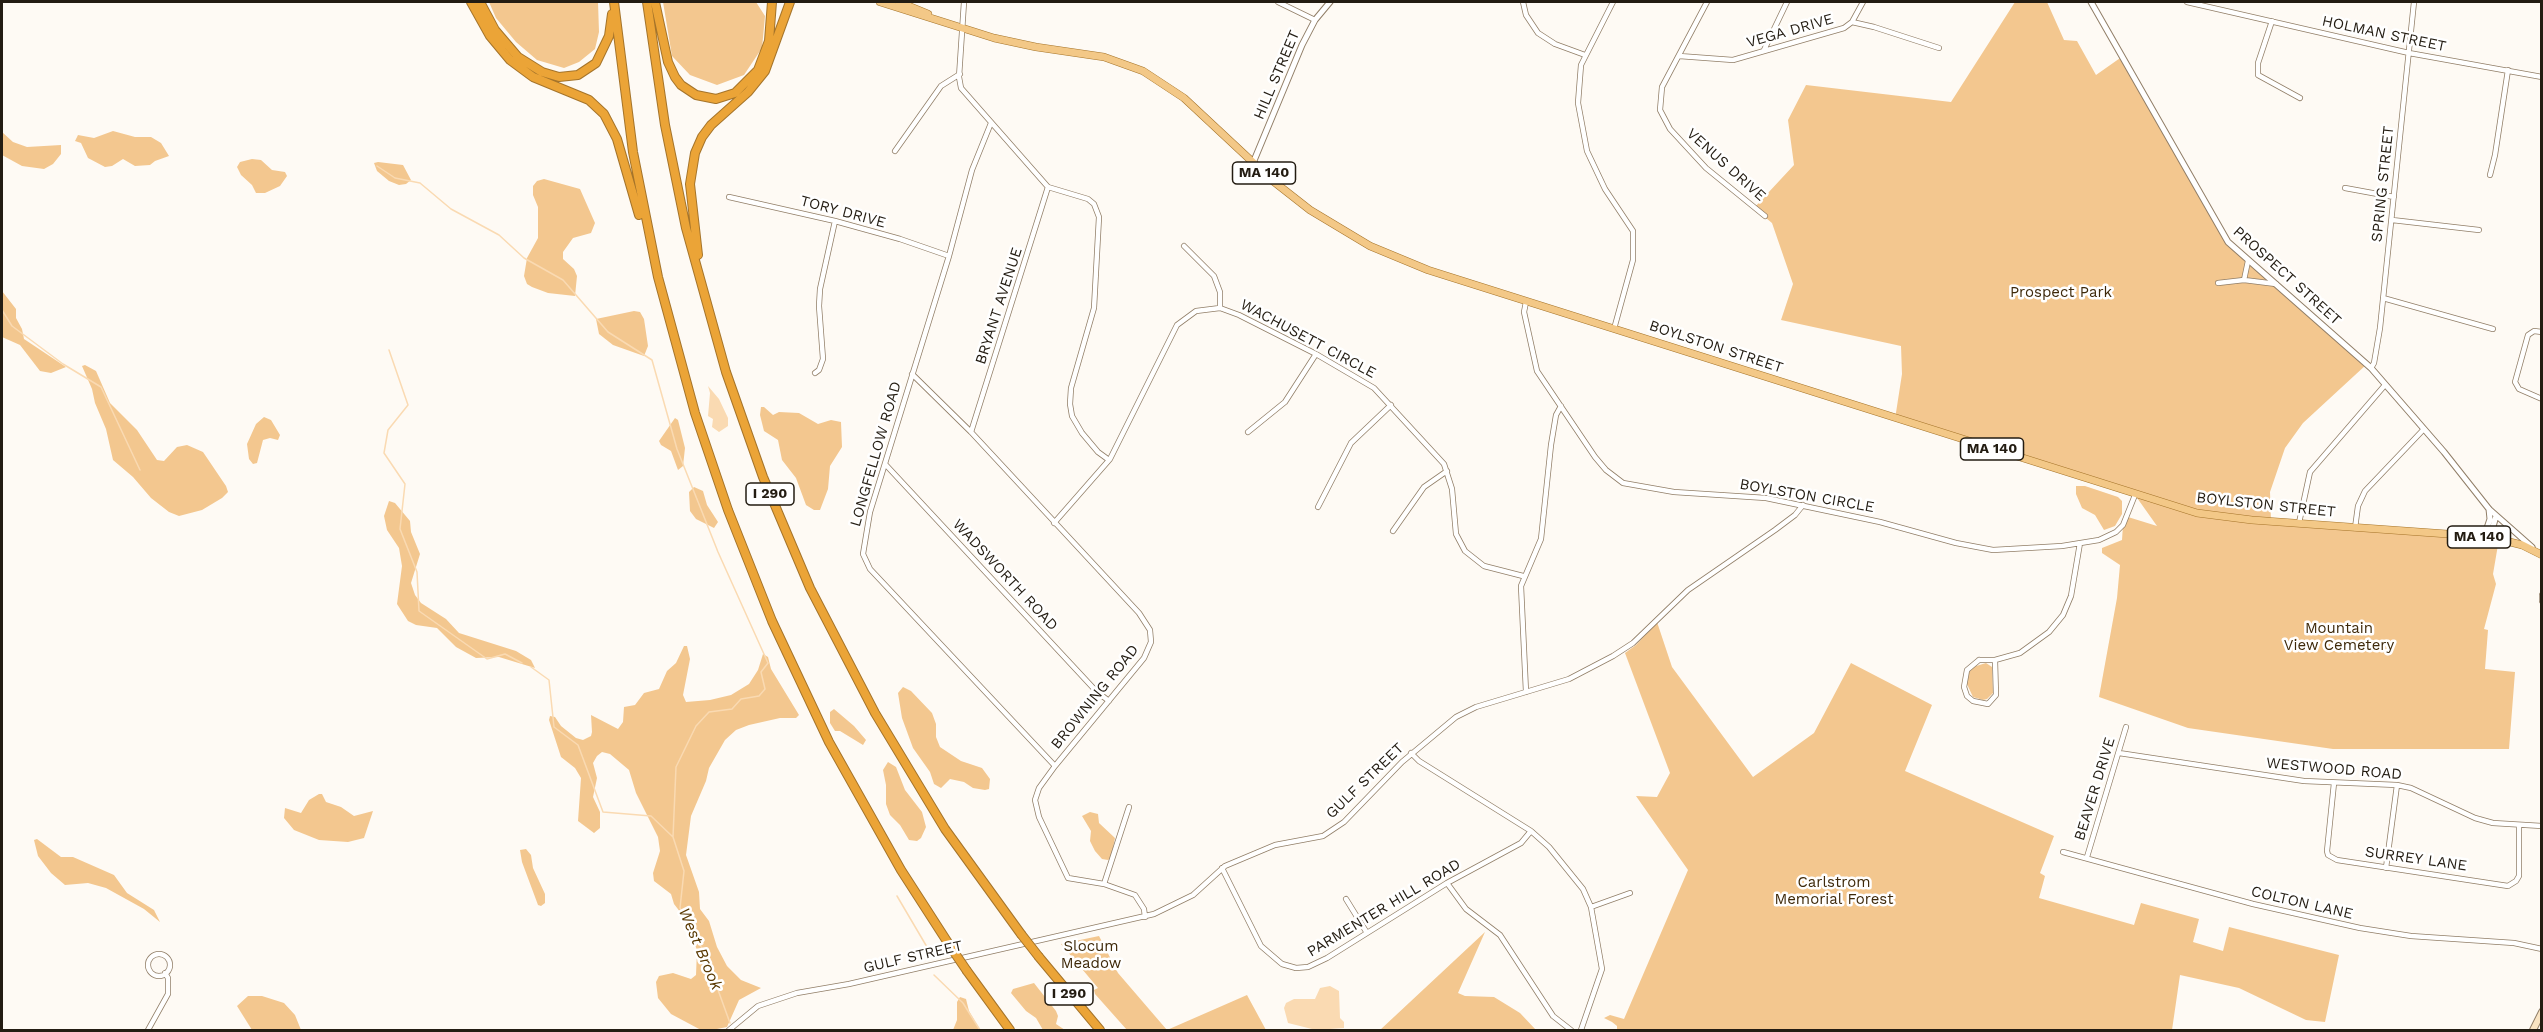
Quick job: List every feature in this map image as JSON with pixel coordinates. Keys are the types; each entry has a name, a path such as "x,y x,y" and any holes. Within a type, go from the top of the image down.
{"highway":[{"path":"471,2 490,36 510,60 533,77 590,100 607,118 620,148 658,277"},
{"path":"480,2 495,30 518,57 542,72 559,77 578,75 596,63 609,36 614,2"},
{"name":"I 290","path":"614,2 633,152 658,277 710,457 738,537 772,621 815,714 855,792 901,870 950,946 1010,1030"},
{"name":"I 290","path":"647,2 665,125 681,209 702,291 734,398 755,458 783,526 833,634 874,713 916,783 966,860 1021,934 1100,1030"},
{"path":"655,2 668,62 675,77 681,85 696,95 716,99 735,93 758,70 769,41 772,2"},
{"path":"702,291 691,197 691,172 695,153 702,137 711,125 748,92 765,71 790,2"}],"main road":[{"name":"BOYLSTON STREET","path":"880,2 1011,43 1104,57 1136,68 1181,96 1253,163 1310,210 1375,248 1422,268 2197,513 2355,528 2487,537 2538,553"},
{"name":"BOYLSTON STREET","path":"898,2 941,20"},
{"path":"2533,1030 2541,1012"}],"street":[{"path":"964,2 961,88 1048,187 1088,199 1094,204 1099,217 1094,308 1071,388 1070,404 1072,416 1082,433 1098,452 1109,460"},
{"path":"1278,2 1315,20"},
{"name":"HILL STREET","path":"1253,163 1296,58 1315,20 1330,2"},
{"path":"1523,2 1526,15 1538,33 1555,44 1585,55"},
{"path":"1613,2 1585,55 1579,74 1578,103 1587,151 1605,189 1629,224 1633,236 1633,260 1614,329"},
{"name":"VENUS DRIVE","path":"1707,2 1661,90 1659,105 1661,114 1670,129 1706,168 1765,216"},
{"path":"1764,50 1787,2"},
{"path":"1852,22 1863,2"},
{"name":"PROSPECT STREET","path":"2091,2 2220,231 2248,261 2371,368 2489,509 2538,553"},
{"name":"HOLMAN STREET","path":"2187,2 2409,53 2541,77"},
{"name":"SPRING STREET","path":"2371,368 2379,341 2414,2"},
{"path":"2272,21 2258,63 2258,75 2300,98"},
{"name":"VEGA DRIVE","path":"1679,56 1733,60 1844,28 1852,22 1938,48"},
{"path":"2490,175 2508,70"},
{"path":"895,151 941,86 960,74"},
{"name":"LONGFELLOW ROAD","path":"991,123 972,170 949,255 885,464 864,539 866,563 1055,766"},
{"name":"BRYANT AVENUE","path":"971,432 1048,187"},
{"path":"2345,188 2394,197"},
{"name":"TORY DRIVE","path":"729,197 836,221 949,255"},
{"path":"2392,220 2479,230"},
{"path":"815,373 819,370 823,359 820,289 836,221"},
{"path":"1184,246 1214,276 1220,292 1220,308"},
{"path":"2244,280 2248,261"},
{"path":"2218,283 2244,280 2276,284"},
{"path":"2383,298 2493,329"},
{"name":"BOYLSTON CIRCLE","path":"1526,302 1524,312 1534,363 1595,457 1606,470 1623,483 1674,492 1746,495 1880,522 1972,548 2010,550 2099,540 2119,530 2128,517 2135,495"},
{"name":"WACHUSETT CIRCLE","path":"1054,523 1109,460 1177,325 1196,311 1220,308 1239,315 1366,381 1437,455 1447,471 1452,489 1455,529 1465,551 1484,566 1523,576"},
{"path":"2541,332 2534,331 2528,335 2515,382 2519,389 2541,399"},
{"path":"1248,432 1285,402 1316,354"},
{"name":"BROWNING ROAD","path":"912,374 971,432 1139,613 1151,632 1151,642 1144,658 1055,766 1036,794 1039,817 1068,878 1104,884 1135,896 1144,909 1145,917"},
{"path":"2299,523 2306,484 2314,465 2385,385"},
{"path":"1318,507 1351,443 1391,405"},
{"path":"1526,692 1521,592 1523,576 1541,539 1551,445 1556,416 1561,406"},
{"path":"2355,528 2358,507 2365,491 2424,429"},
{"name":"WADSWORTH ROAD","path":"885,464 1097,692 1109,700"},
{"path":"1393,531 1424,487 1447,471"},
{"name":"GULF STREET","path":"729,1030 758,1006 781,998 1164,911 1193,895 1222,868 1271,846 1315,838 1334,830 1411,753 1463,712 1569,679 1624,649 1688,590 1775,531 1795,515 1803,505"},
{"path":"2487,537 2489,509"},
{"path":"2487,537 2496,516"},
{"path":"1995,660 1994,699 1988,704 1973,701 1967,696 1964,687 1967,670 1979,660 1995,660 2020,653 2049,632 2058,622 2071,596 2080,543"},
{"path":"2541,595 2541,601"},
{"name":"BEAVER DRIVE","path":"2087,857 2126,727"},
{"path":"1411,753 1419,761 1531,831 1549,847 1577,881 1591,907 1602,969 1600,981 1581,1030"},
{"name":"WESTWOOD ROAD","path":"2119,753 2295,780 2397,785 2411,788 2475,818 2520,826 2541,826"},
{"name":"SURREY LANE","path":"2334,783 2327,840 2328,855 2337,860 2500,885 2513,884 2519,876 2520,826"},
{"path":"2386,868 2397,785"},
{"path":"1104,884 1129,807"},
{"name":"PARMENTER HILL ROAD","path":"1222,868 1261,946 1282,964 1296,969 1308,967 1447,883 1521,843 1531,831"},
{"name":"COLTON LANE","path":"2063,852 2253,904 2360,928 2411,936 2514,943 2541,949"},
{"path":"1447,883 1466,909 1500,935 1553,1016 1571,1030"},
{"path":"1591,907 1630,893"},
{"path":"1346,899 1367,933"},
{"path":"160,954 167,958 170,966 165,974 157,976 150,971 148,963 152,956 160,954"},
{"path":"148,1030 168,994 168,978 165,974"}],"green space":[{"path":"489,2 598,2 599,32 595,49 579,62 564,68 537,60 516,42 496,18"},
{"path":"663,2 756,2 765,16 762,48 744,75 717,85 690,75 672,56"},
{"name":"Prospect Park","path":"2015,2 2047,2 2064,40 2077,41 2096,75 2123,56 2228,242 2367,364 2303,423 2285,448 2270,492 2271,521 2499,539 2493,574 2496,584 2484,629 2488,630 2485,669 2515,672 2509,749 2333,749 2188,728 2099,697 2117,598 2120,565 2102,553 2102,548 2122,540 2123,525 2128,517 2157,526 2135,495 1895,419 1902,374 1901,346 1781,320 1793,284 1772,223 1754,208 1794,165 1788,120 1806,85 1951,102"},
{"path":"113,131 135,137 151,137 161,143 169,156 150,165 135,166 123,159 112,166 105,167 88,158 81,143 75,141 78,135 94,138"},
{"path":"2,132 13,142 27,147 61,145 61,154 53,164 44,169 22,166 2,155"},
{"path":"252,159 261,160 272,170 285,172 287,176 280,186 265,193 256,193 237,167 240,162"},
{"path":"374,163 403,165 411,180 399,185 389,181 377,171"},
{"path":"544,179 580,189 595,223 591,233 573,238 563,252 563,259 574,269 577,276 575,296 548,293 532,287 527,284 524,276 527,258 538,238 538,207 533,195 533,186 537,181"},
{"path":"2,291 16,309 16,318 24,339 66,367 51,373 40,371 20,345 2,337"},
{"path":"634,311 640,312 644,319 648,346 644,356 613,345 599,334 596,319"},
{"path":"85,365 96,371 110,403 137,430 157,460 164,461 177,447 187,445 203,452 228,492 202,510 179,516 169,512 151,498 133,477 113,460 106,429 82,366"},
{"path":"761,407 773,415 779,412 799,413 818,424 831,420 841,422 842,447 830,466 828,489 820,510 814,510 806,505 796,478 782,460 778,440 764,431 760,415"},
{"path":"264,417 271,420 280,435 278,440 270,438 263,440 257,463 253,464 249,459 247,444 256,424"},
{"path":"675,418 678,420 685,448 683,466 678,470 671,451 659,441"},
{"path":"2076,486 2085,486 2118,497 2122,501 2122,514 2115,526 2104,530 2095,515 2082,508 2076,494"},
{"path":"694,487 703,491 707,505 718,522 714,528 696,519 690,511 689,492"},
{"path":"389,501 395,503 410,521 411,532 420,554 411,583 421,603 446,619 459,633 516,651 531,660 535,668 499,657 476,658 456,647 437,628 416,625 408,621 397,604 402,566 399,548 387,530 384,516"},
{"name":"Carlstrom Memorial Forest","path":"1657,622 1672,667 1753,777 1814,733 1851,663 1932,705 1905,771 2054,836 2040,873 2045,876 2039,898 2134,925 2141,903 2199,919 2193,942 2223,951 2229,927 2339,955 2325,1022 2306,1020 2239,988 2180,975 2172,1030 1617,1030 1617,1026 1604,1018 1610,1015 1624,1019 1688,870 1636,796 1657,797 1670,773 1625,653 1636,645"},
{"path":"684,646 687,646 690,659 683,695 686,702 731,695 749,684 758,670 763,654 768,657 771,669 799,715 796,718 780,718 749,725 736,730 725,740 709,768 691,816 686,855 699,892 700,909 709,921 717,947 727,966 741,980 761,988 739,1000 727,1027 712,1030 701,1030 671,1014 658,998 656,982 659,976 673,973 691,979 696,975 697,950 684,917 674,904 671,894 654,881 653,873 660,851 658,837 636,793 629,770 610,754 602,752 593,763 597,778 593,797 600,812 600,828 594,833 578,821 581,778 575,768 561,757 549,720 550,716 555,717 561,726 576,738 583,740 591,736 591,715 618,729 623,722 624,707 635,705 644,693 659,689 667,671 676,663"},
{"path":"1986,663 1992,667 1993,693 1983,700 1973,697 1966,682 1967,675 1973,667"},
{"path":"903,687 911,691 932,713 940,747 961,761 982,768 990,779 989,789 973,788 964,782 950,779 941,788 934,784 930,772 913,748 902,718 898,693"},
{"path":"834,709 866,740 863,745 840,731 835,731 830,723 830,712"},
{"path":"888,762 896,767 905,790 922,812 926,827 917,841 909,840 900,825 890,815 886,804 883,770"},
{"path":"322,794 326,802 341,807 354,816 373,811 364,838 348,842 319,840 294,830 284,818 285,808 301,813 309,800"},
{"path":"1090,812 1098,814 1099,823 1115,838 1111,858 1108,860 1102,859 1090,841 1091,831 1082,816"},
{"path":"37,839 61,857 73,857 114,875 127,893 154,910 160,922 144,909 106,888 88,883 65,885 51,873 38,856 34,840"},
{"path":"526,849 531,855 533,868 545,894 545,903 541,906 538,905 522,862 520,850"},
{"path":"1485,932 1458,993 1465,996 1494,997 1520,1013 1536,1030 1380,1030"},
{"name":"Slocum Meadow","path":"1099,936 1118,973 1167,1030 1127,1030 1095,994 1094,990 1098,988 1061,944"},
{"path":"1034,983 1056,1011 1058,1016 1056,1024 1065,1030 1043,1030 1036,1018 1026,1011 1011,993 1013,989"},
{"path":"1247,995 1266,1030 1167,1030"},
{"path":"248,996 262,996 284,1003 295,1015 301,1030 252,1030 237,1006"},
{"path":"960,997 966,999 969,1011 980,1030 953,1030 957,1020 957,1002"}],"shaded area":[{"path":"708,386 719,399 728,418 728,426 719,432 712,427 713,419 708,416 710,393"},
{"path":"1330,986 1339,991 1340,1018 1344,1022 1344,1028 1316,1030 1288,1023 1284,1008 1286,1003 1294,999 1315,999 1320,988"}],"waterway":[{"path":"377,166 395,178 420,183 451,209 499,235 524,258 563,280 608,332 652,360 677,449 718,552 768,663 761,672 765,689 759,696 741,699 732,709 709,712 696,726 676,767 673,837"},
{"path":"2,310 12,326 63,364 101,387 140,470"},
{"name":"West Brook","path":"389,350 408,405 388,430 384,453 405,484 400,529 417,572 419,611 487,659 505,654 522,663"},
{"name":"West Brook","path":"531,667 549,680 554,727 578,745 603,812 651,816 673,837 684,871 680,908 705,954 730,1023"},
{"path":"897,896 927,947 926,958"},
{"path":"934,975 963,1003 980,1030"}],"park label":[{"name":"Mountain View Cemetery","path":"2339,638"}]}
